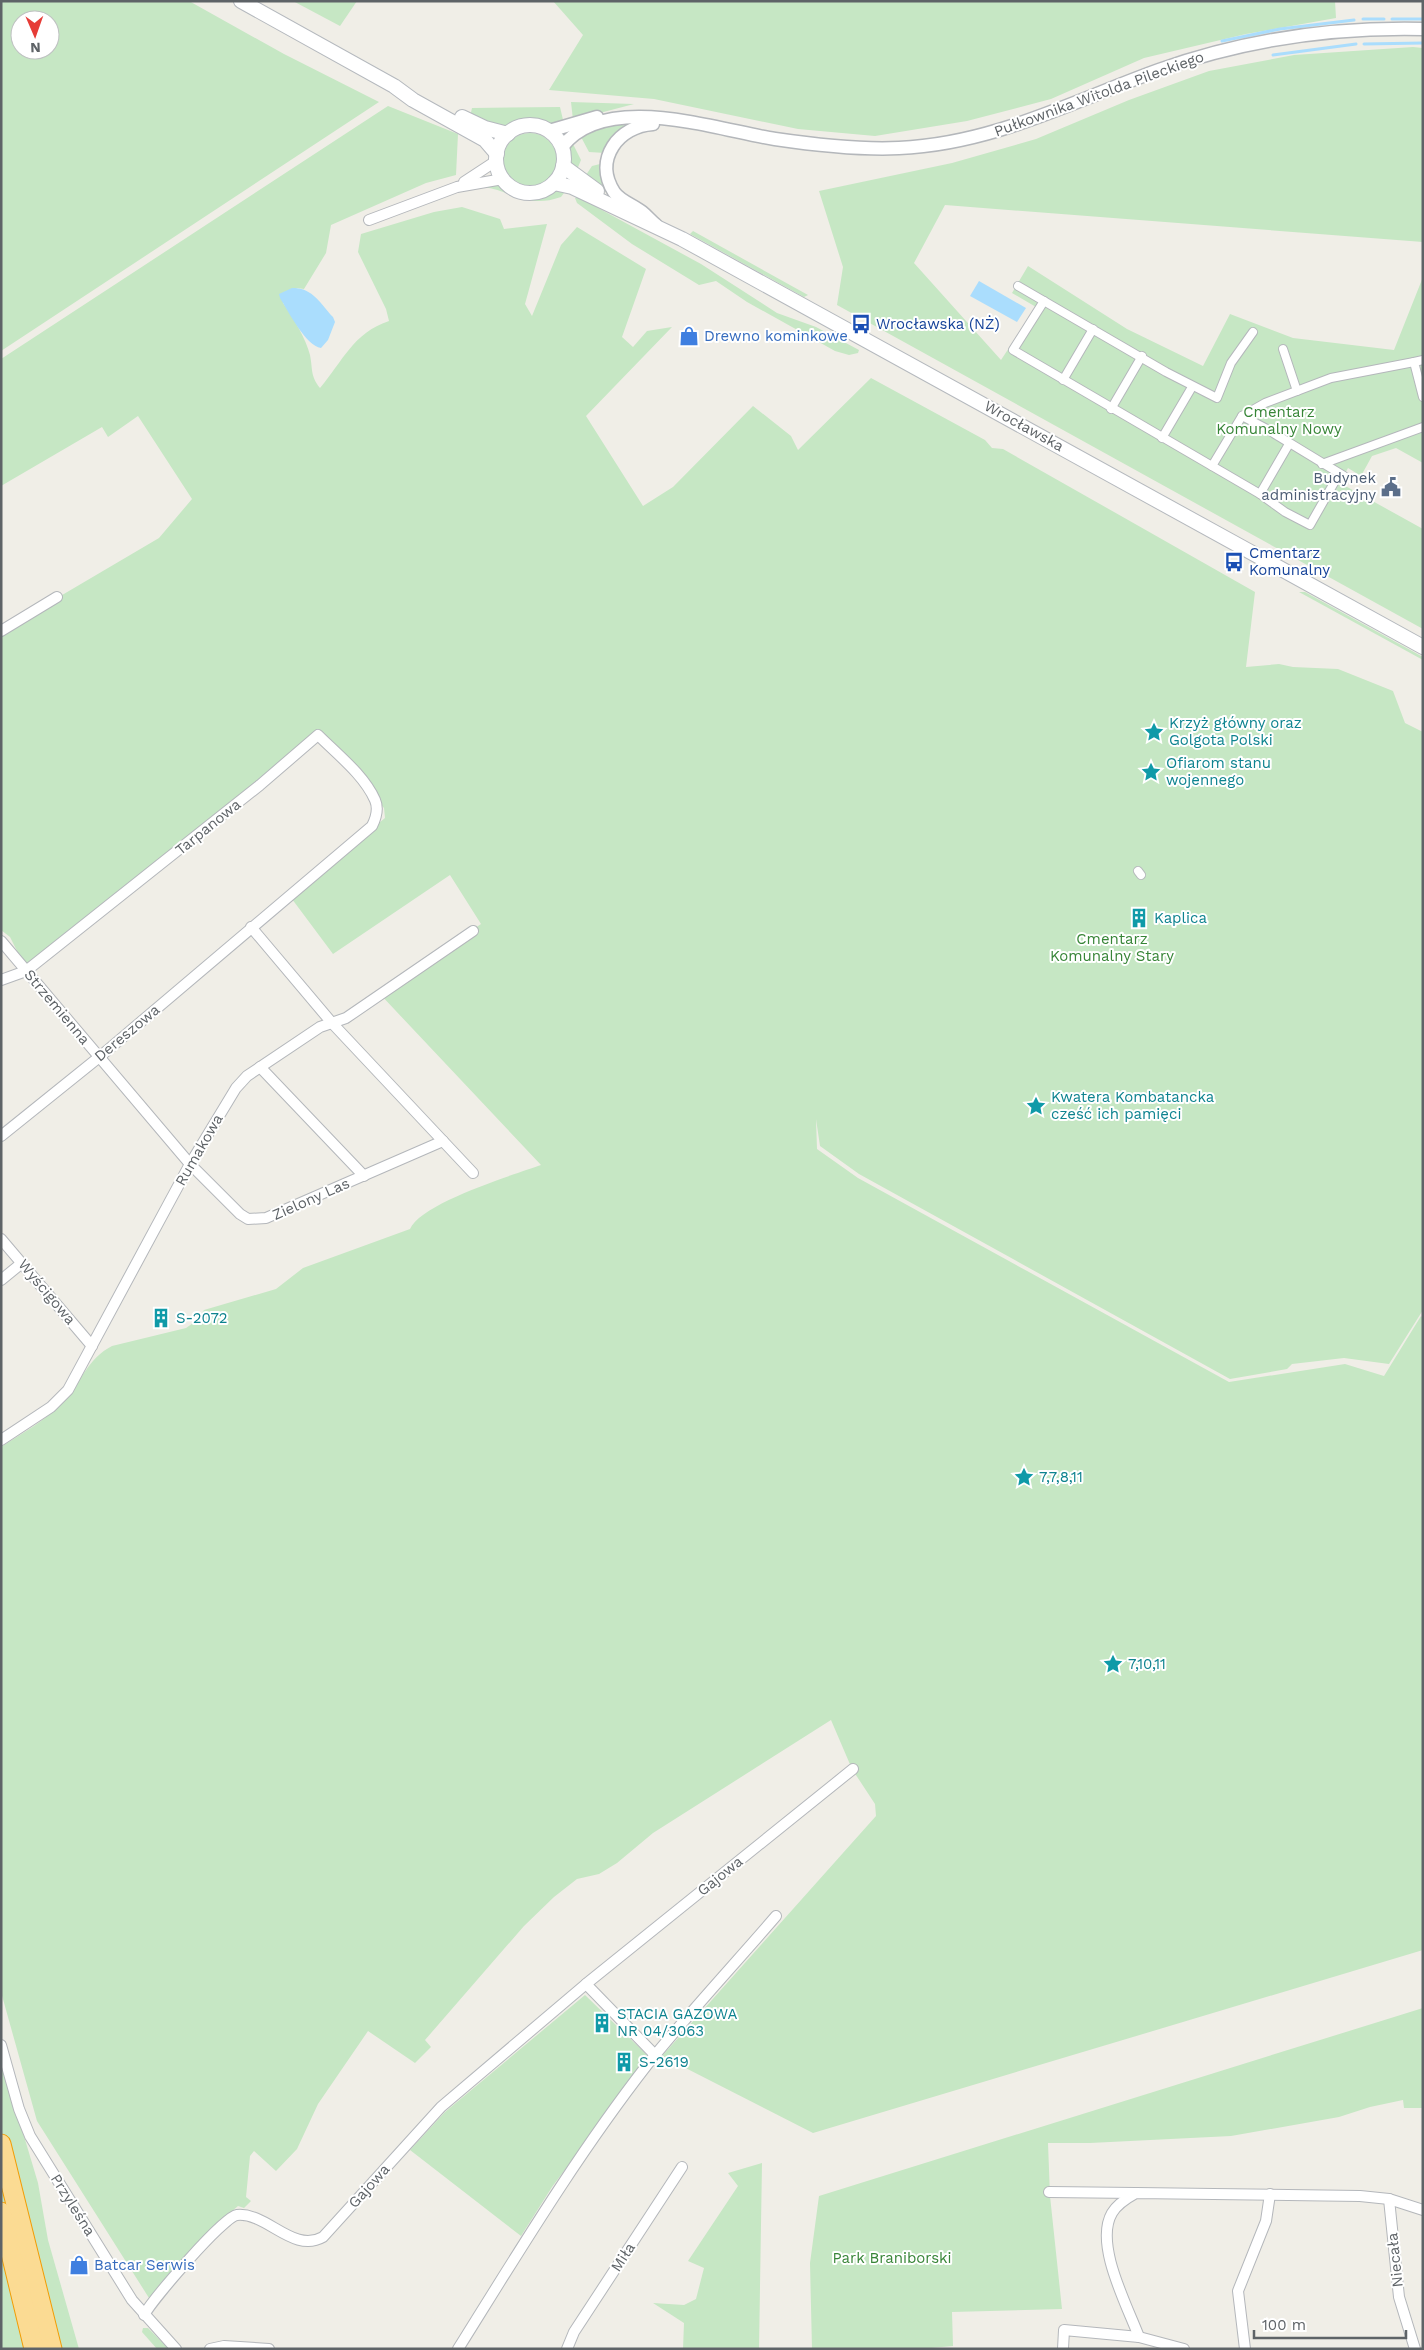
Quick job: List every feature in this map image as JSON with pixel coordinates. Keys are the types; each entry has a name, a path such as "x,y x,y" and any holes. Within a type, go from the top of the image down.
{"highway":[{"path":"1,2144 52,2349"},
{"path":"1,2212 34,2349"}],"main road":[{"path":"240,1 394,86 413,100 485,140 497,157 503,179 517,190 527,193 546,189 554,183 563,166 562,147 549,131 535,126 527,126 508,134 500,145 497,157"},
{"path":"394,86 415,93 485,128 508,134"},
{"name":"Wrocławska","path":"563,166 623,210"},
{"name":"Wrocławska","path":"554,183 572,187 658,227 1423,647"}],"street":[{"name":"Pułkownika Witolda Pileckiego","path":"549,131 603,115 632,111 670,115 712,127 806,143 865,148 934,144 979,136 1014,127 1160,70 1247,45 1333,32 1423,29"},
{"name":"Pułkownika Witolda Pileckiego","path":"562,147 575,134 610,120 645,117 688,121"},
{"path":"658,227 614,191 607,167 612,149 620,136 638,126 654,124 684,128 712,127"},
{"path":"457,187 497,157"},
{"path":"369,220 457,187 503,179"},
{"path":"1018,286 1192,386 1217,398 1231,363 1252,332"},
{"path":"1044,301 1013,350 1310,525 1341,475 1266,428 1242,416"},
{"path":"1063,380 1093,329"},
{"path":"1284,349 1297,391"},
{"path":"1112,409 1142,356"},
{"path":"1212,466 1242,416 1265,403 1331,378 1423,360"},
{"path":"1414,362 1423,397"},
{"path":"1162,438 1192,386"},
{"path":"1322,464 1423,427"},
{"path":"1260,494 1289,444"},
{"path":"1,631 57,597"},
{"name":"Tarpanowa","path":"1,980 26,971 253,791 318,735 362,781 375,800 377,810 372,826"},
{"name":"Dereszowa","path":"1,1136 99,1057 372,826"},
{"path":"251,927 332,1023 473,1173"},
{"name":"Rumakowa","path":"1,1440 51,1407 68,1390 190,1164 236,1088 246,1076 320,1027 346,1018 472,930"},
{"name":"Strzemienna","path":"1,941 190,1164"},
{"name":"Zielony Las","path":"260,1066 364,1176"},
{"name":"Zielony Las","path":"190,1164 240,1214 248,1219 257,1220 266,1218 443,1141"},
{"name":"Wyścigowa","path":"1,1239 92,1346"},
{"path":"1,1280 22,1263"},
{"name":"Gajowa","path":"144,2315 211,2236 231,2217 237,2215 251,2217 302,2241 312,2241 323,2237 440,2107 586,1984 853,1769"},
{"path":"458,2349 574,2165 656,2056 776,1916"},
{"path":"586,1984 656,2056"},
{"name":"Przyleśna","path":"1,2045 19,2109 30,2136 132,2300 176,2349"},
{"name":"Miła","path":"567,2349 574,2332 682,2166"},
{"path":"1049,2192 1360,2196 1389,2199 1423,2210"},
{"path":"1136,2193 1113,2211 1106,2234 1109,2257 1139,2337"},
{"path":"1245,2349 1238,2291 1266,2221 1270,2194"},
{"name":"Niecała","path":"1389,2199 1399,2297 1415,2349"},
{"path":"1062,2349 1064,2330 1139,2337 1184,2349"},
{"path":"210,2349 224,2346 269,2349"}],"green space":[{"path":"1,1 189,1 284,54 379,102 1,351"},
{"path":"293,1 357,1 340,26"},
{"path":"553,1 1335,1 1336,18 1246,34 1144,58 1051,99 967,121 875,136 798,129 654,99 549,90 583,35"},
{"name":"Cmentarz Komunalny Nowy","path":"1413,47 1423,48 1423,242 945,205 914,263 1001,360 1036,307 1012,293 1028,266 1127,329 1203,366 1230,314 1293,338 1394,350 1423,277 1423,463 1396,448 1372,456 1361,476 1348,468 1340,483 1423,529 1423,629 837,305 843,267 819,191 952,163 1036,139 1129,100 1209,71 1294,55"},
{"path":"571,102 634,104 573,120"},
{"name":"Cmentarz Komunalny Stary","path":"388,106 458,134 456,175 426,183 331,225 326,253 304,289 297,288 283,303 306,342 313,376 320,388 357,340 377,326 389,321 386,309 358,252 361,234 434,212 462,207 500,219 504,229 547,224 525,304 532,316 561,245 577,227 646,269 622,337 633,347 647,331 672,327 586,416 643,506 673,487 753,406 791,436 798,450 871,378 985,440 992,448 1003,449 1255,592 1246,667 1279,664 1293,667 1338,669 1393,691 1405,723 1423,732 1423,1310 1389,1364 1344,1358 1292,1364 1287,1369 1230,1379 859,1174 820,1146 816,1119 817,1149 858,1178 1229,1382 1345,1364 1384,1376 1421,1316 1423,1318 1423,1950 813,2133 662,2056 876,1816 875,1804 852,1769 831,1720 653,1833 617,1863 599,1874 577,1879 554,1897 524,1926 425,2040 431,2047 415,2063 368,2031 318,2104 297,2149 276,2171 254,2151 250,2156 246,2197 251,2201 244,2208 238,2206 217,2224 149,2298 37,2121 1,1992 1,1447 34,1426 57,1408 70,1394 97,1357 112,1346 186,1328 196,1321 204,1310 276,1289 303,1268 410,1229 418,1219 431,1209 449,1200 541,1165 379,993 481,924 450,875 333,954 289,895 385,818 384,808 318,736 25,967 10,937 1,930 1,631 159,538 192,499 138,416 108,437 102,427 1,486 1,359"},
{"path":"560,107 564,124 552,126 525,122 504,129 470,117 472,108"},
{"path":"611,123 631,123 613,138 605,153 589,152 580,135"},
{"path":"530,133 540,135 549,141 555,150 557,160 555,170 549,179 540,185 530,187 520,185 511,179 505,170 503,160 505,150 511,141 520,135"},
{"path":"572,142 581,160 576,172 568,158"},
{"path":"604,163 608,193 584,178 592,166"},
{"path":"497,184 516,195 525,197 567,189 561,197 539,201 520,198 483,187"},
{"path":"578,197 701,264 777,313 816,327 859,350 858,353 849,355 835,351 747,302 716,281 699,285 632,244 577,203 575,198"},
{"path":"693,231 808,295 804,297 690,234"},
{"path":"1299,592 1305,592 1423,657 1423,660"},
{"path":"585,1995 649,2057 552,2187 521,2236 410,2150 445,2112"},
{"name":"Park Braniborski","path":"1423,2008 1423,2108 1404,2108 1403,2100 1370,2107 1339,2117 1231,2136 1090,2143 1048,2143 1050,2196 1062,2309 952,2312 953,2346 921,2349 812,2349 810,2263 819,2196"},
{"path":"1,2059 38,2183 48,2240 79,2349 1,2349"},
{"path":"762,2163 759,2349 683,2349 684,2323 653,2303 684,2305 696,2299 704,2268 688,2261 738,2186 728,2173"},
{"path":"143,2328 148,2328 169,2349 157,2349 142,2332"}],"water":[{"path":"979,281 1026,308 1017,322 970,296"},
{"path":"292,288 299,288 311,293 333,317 335,322 328,340 321,348 315,346 304,335 280,298 279,294"}],"waterway":[{"path":"1363,19 1384,19"},
{"path":"1392,19 1423,19"},
{"path":"1222,41 1280,29 1354,20"},
{"path":"1364,44 1423,43"},
{"path":"1273,55 1356,44"}],"place":[{"name":"Wrocławska (NŻ)","path":"861,324"},
{"name":"Drewno kominkowe","path":"689,336"},
{"name":"Budynek administracyjny","path":"1391,487"},
{"name":"Cmentarz Komunalny","path":"1234,562"},
{"name":"Krzyż główny oraz Golgota Polski","path":"1154,732"},
{"name":"Ofiarom stanu wojennego","path":"1151,772"},
{"name":"Kaplica","path":"1139,918"},
{"name":"Kwatera Kombatancka cześć ich pamięci","path":"1036,1106"},
{"name":"S-2072","path":"161,1318"},
{"name":"7,7,8,11","path":"1024,1477"},
{"name":"7,10,11","path":"1113,1664"},
{"name":"STACIA GAZOWA NR 04/3063","path":"602,2023"},
{"name":"S-2619","path":"624,2062"},
{"name":"Batcar Serwis","path":"79,2265"}]}
